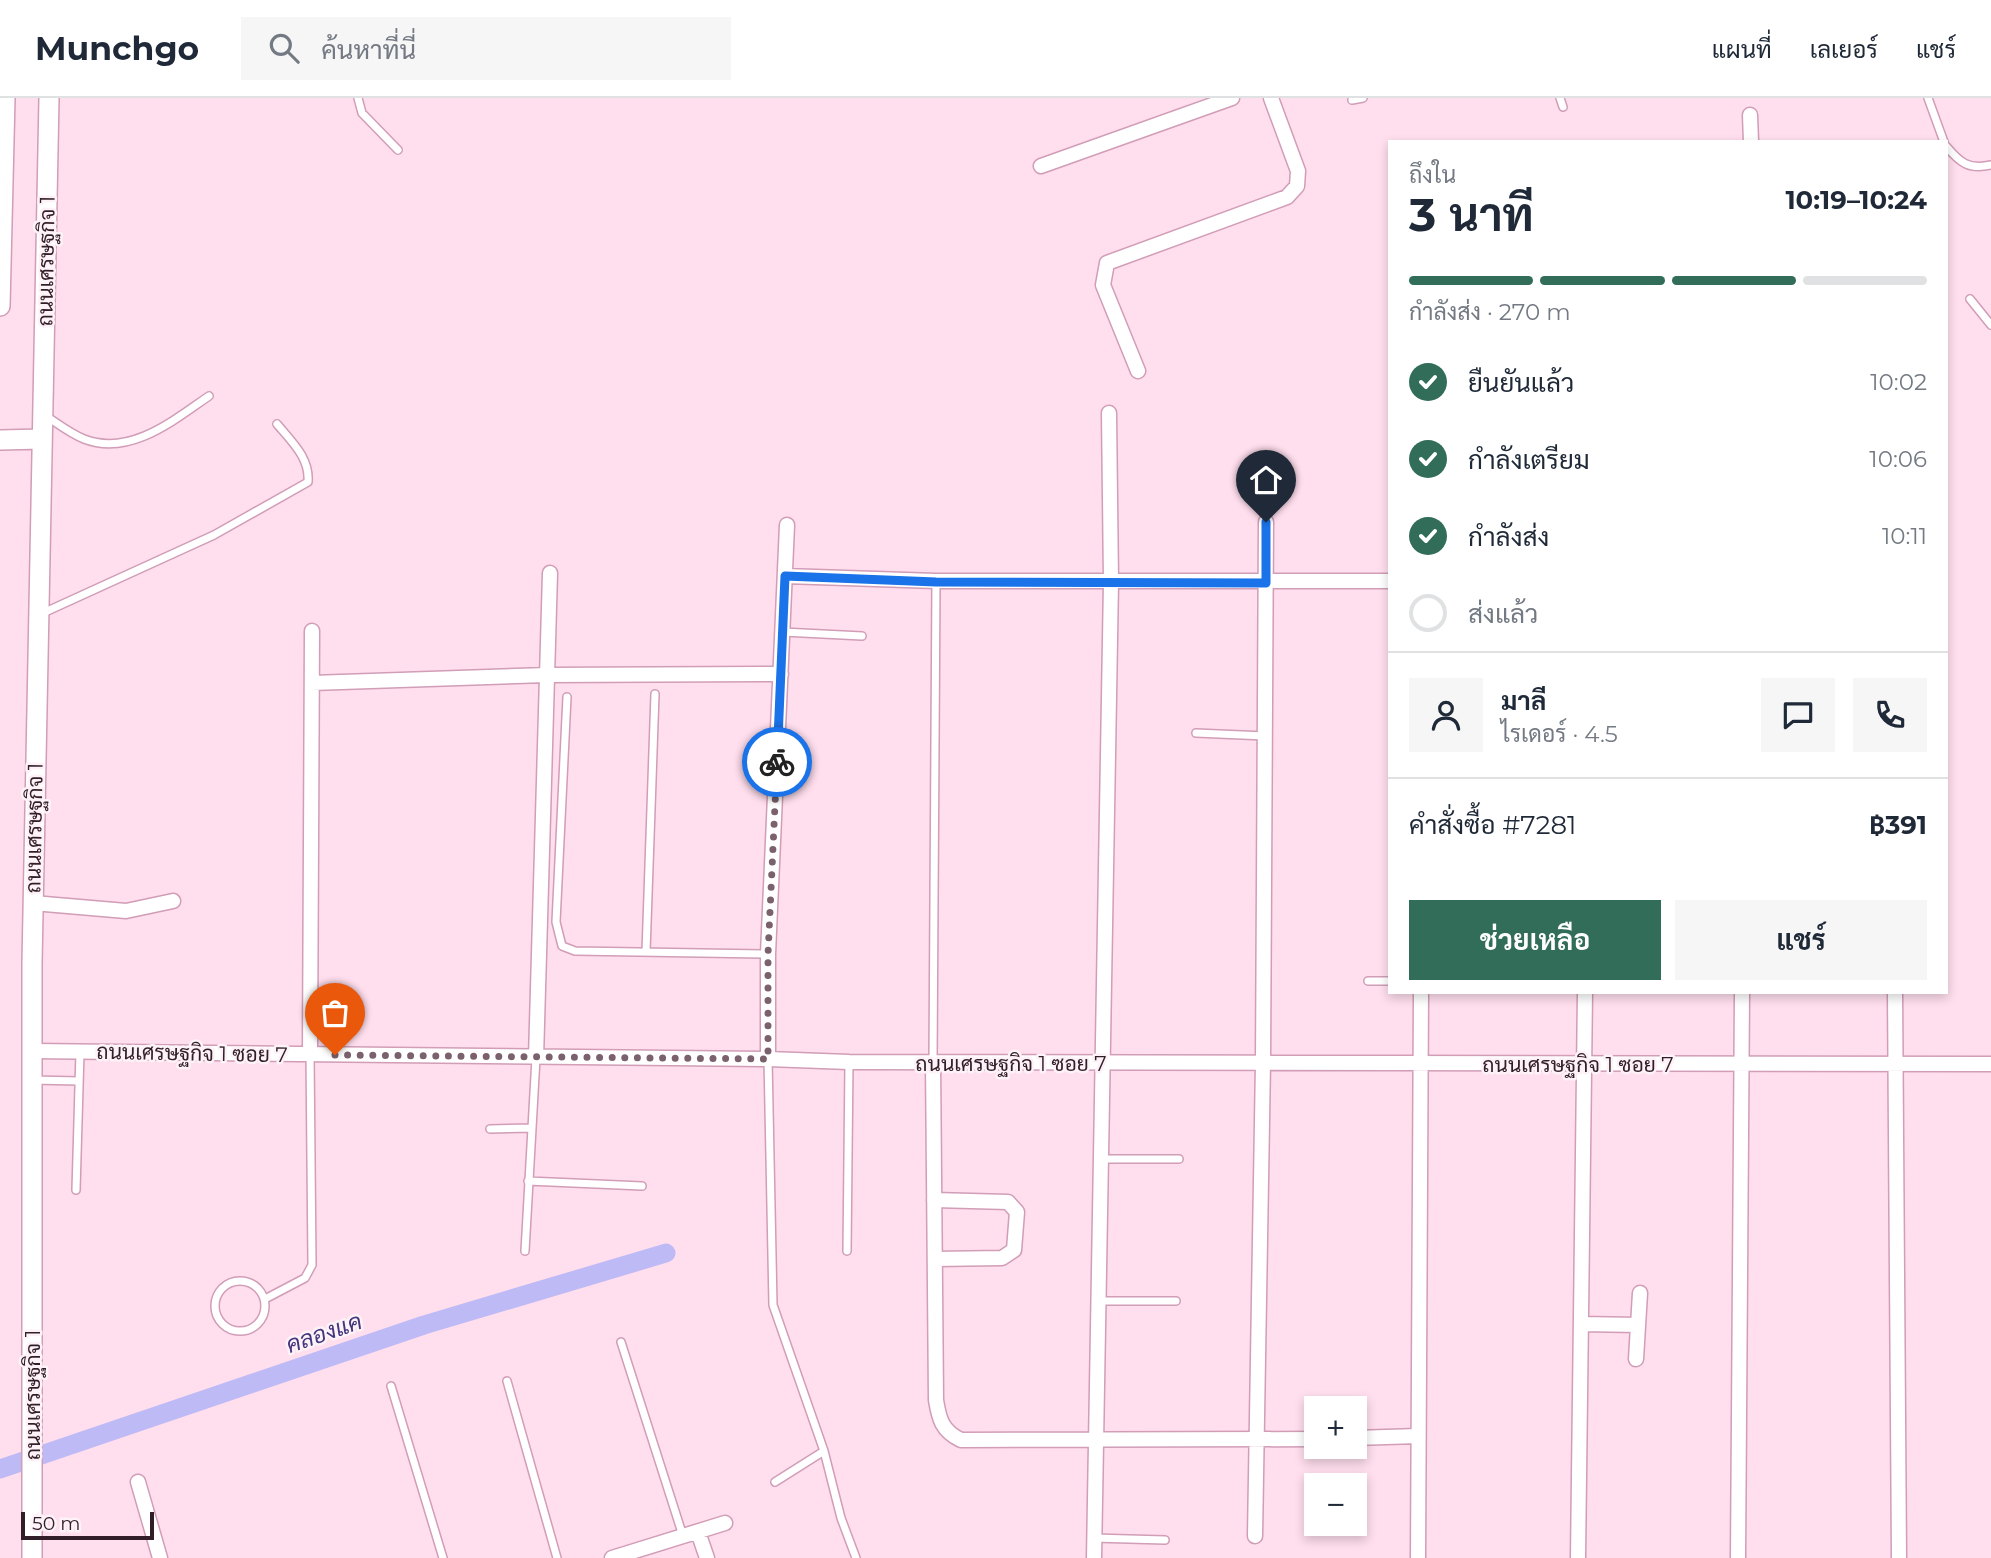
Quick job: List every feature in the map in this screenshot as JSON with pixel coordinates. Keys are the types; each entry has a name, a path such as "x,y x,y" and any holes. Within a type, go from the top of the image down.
{"main road":[{"path":"0,306 2,118 5,98"},
{"name":"ถนนเศรษฐกิจ 1","path":"32,1558 33,904 49,98"},
{"path":"0,440 42,439"}],"street":[{"path":"1041,166 1232,98"},
{"path":"1138,370 1102,285 1107,263 1287,197 1297,186 1298,171 1271,98"},
{"path":"1750,115 1751,140"},
{"path":"1094,1558 1096,1301 1111,582 1109,413"},
{"path":"1255,1536 1264,1062 1266,522"},
{"path":"768,1059 768,954 787,525"},
{"path":"536,1058 550,573"},
{"path":"785,576 936,582 1388,581"},
{"path":"310,1054 312,631"},
{"path":"312,683 547,675 781,674"},
{"path":"33,904 127,911 173,901"},
{"path":"1418,1558 1421,994"},
{"path":"1578,1558 1585,994"},
{"path":"1738,1558 1742,994"},
{"path":"1895,994 1899,1558"},
{"name":"ถนนเศรษฐกิจ 1 ซอย 7","path":"32,1051 933,1063 1991,1064"},
{"path":"933,1063 936,1400 939,1419 948,1434 961,1440 1304,1439"},
{"path":"934,1200 1008,1202 1017,1212 1014,1250 1009,1255 1002,1258 935,1259"},
{"path":"1636,1359 1640,1293"},
{"path":"1582,1324 1638,1325"},
{"path":"1367,1438 1418,1436"},
{"path":"138,1482 160,1558"},
{"path":"612,1558 724,1522"},
{"path":"698,1532 707,1558"}],"lane":[{"path":"358,98 362,113 398,150"},
{"path":"1352,100 1363,98"},
{"path":"1560,98 1563,107"},
{"path":"1928,98 1944,140"},
{"path":"1948,148 1960,163 1976,169 1991,164"},
{"path":"1970,299 1989,316 1991,325"},
{"path":"43,414 82,438 99,444 125,442 148,435 209,396"},
{"path":"39,615 145,568 302,487 308,482 309,470 304,457 277,425"},
{"path":"933,1063 936,582"},
{"path":"783,632 862,636"},
{"path":"646,952 655,694"},
{"path":"567,697 558,936 562,946 575,951 768,954"},
{"path":"1196,733 1265,736"},
{"path":"1367,981 1388,981"},
{"path":"76,1190 80,1052"},
{"path":"265,1298 305,1278 312,1265 310,1054"},
{"path":"525,1251 536,1058"},
{"path":"768,1059 773,1305 824,1451 841,1518 856,1558"},
{"path":"847,1251 849,1062"},
{"path":"32,1080 79,1081"},
{"path":"490,1129 531,1128"},
{"path":"1099,1158 1178,1159"},
{"path":"528,1181 642,1186"},
{"path":"241,1280 260,1289 265,1298 262,1319 244,1331 224,1326 214,1307 222,1288 241,1280"},
{"path":"1096,1301 1176,1301"},
{"path":"621,1342 682,1536"},
{"path":"507,1381 557,1558"},
{"path":"391,1386 443,1558"},
{"path":"775,1482 824,1451"},
{"path":"1093,1538 1165,1540"}],"waterway":[{"name":"คลองแค","path":"0,1469 424,1325 666,1253"}],"way so far":[{"path":"335,1055 768,1059 768,954 777,762"}],"route":[{"path":"777,762 785,576 936,582 1266,583 1266,522"}]}
